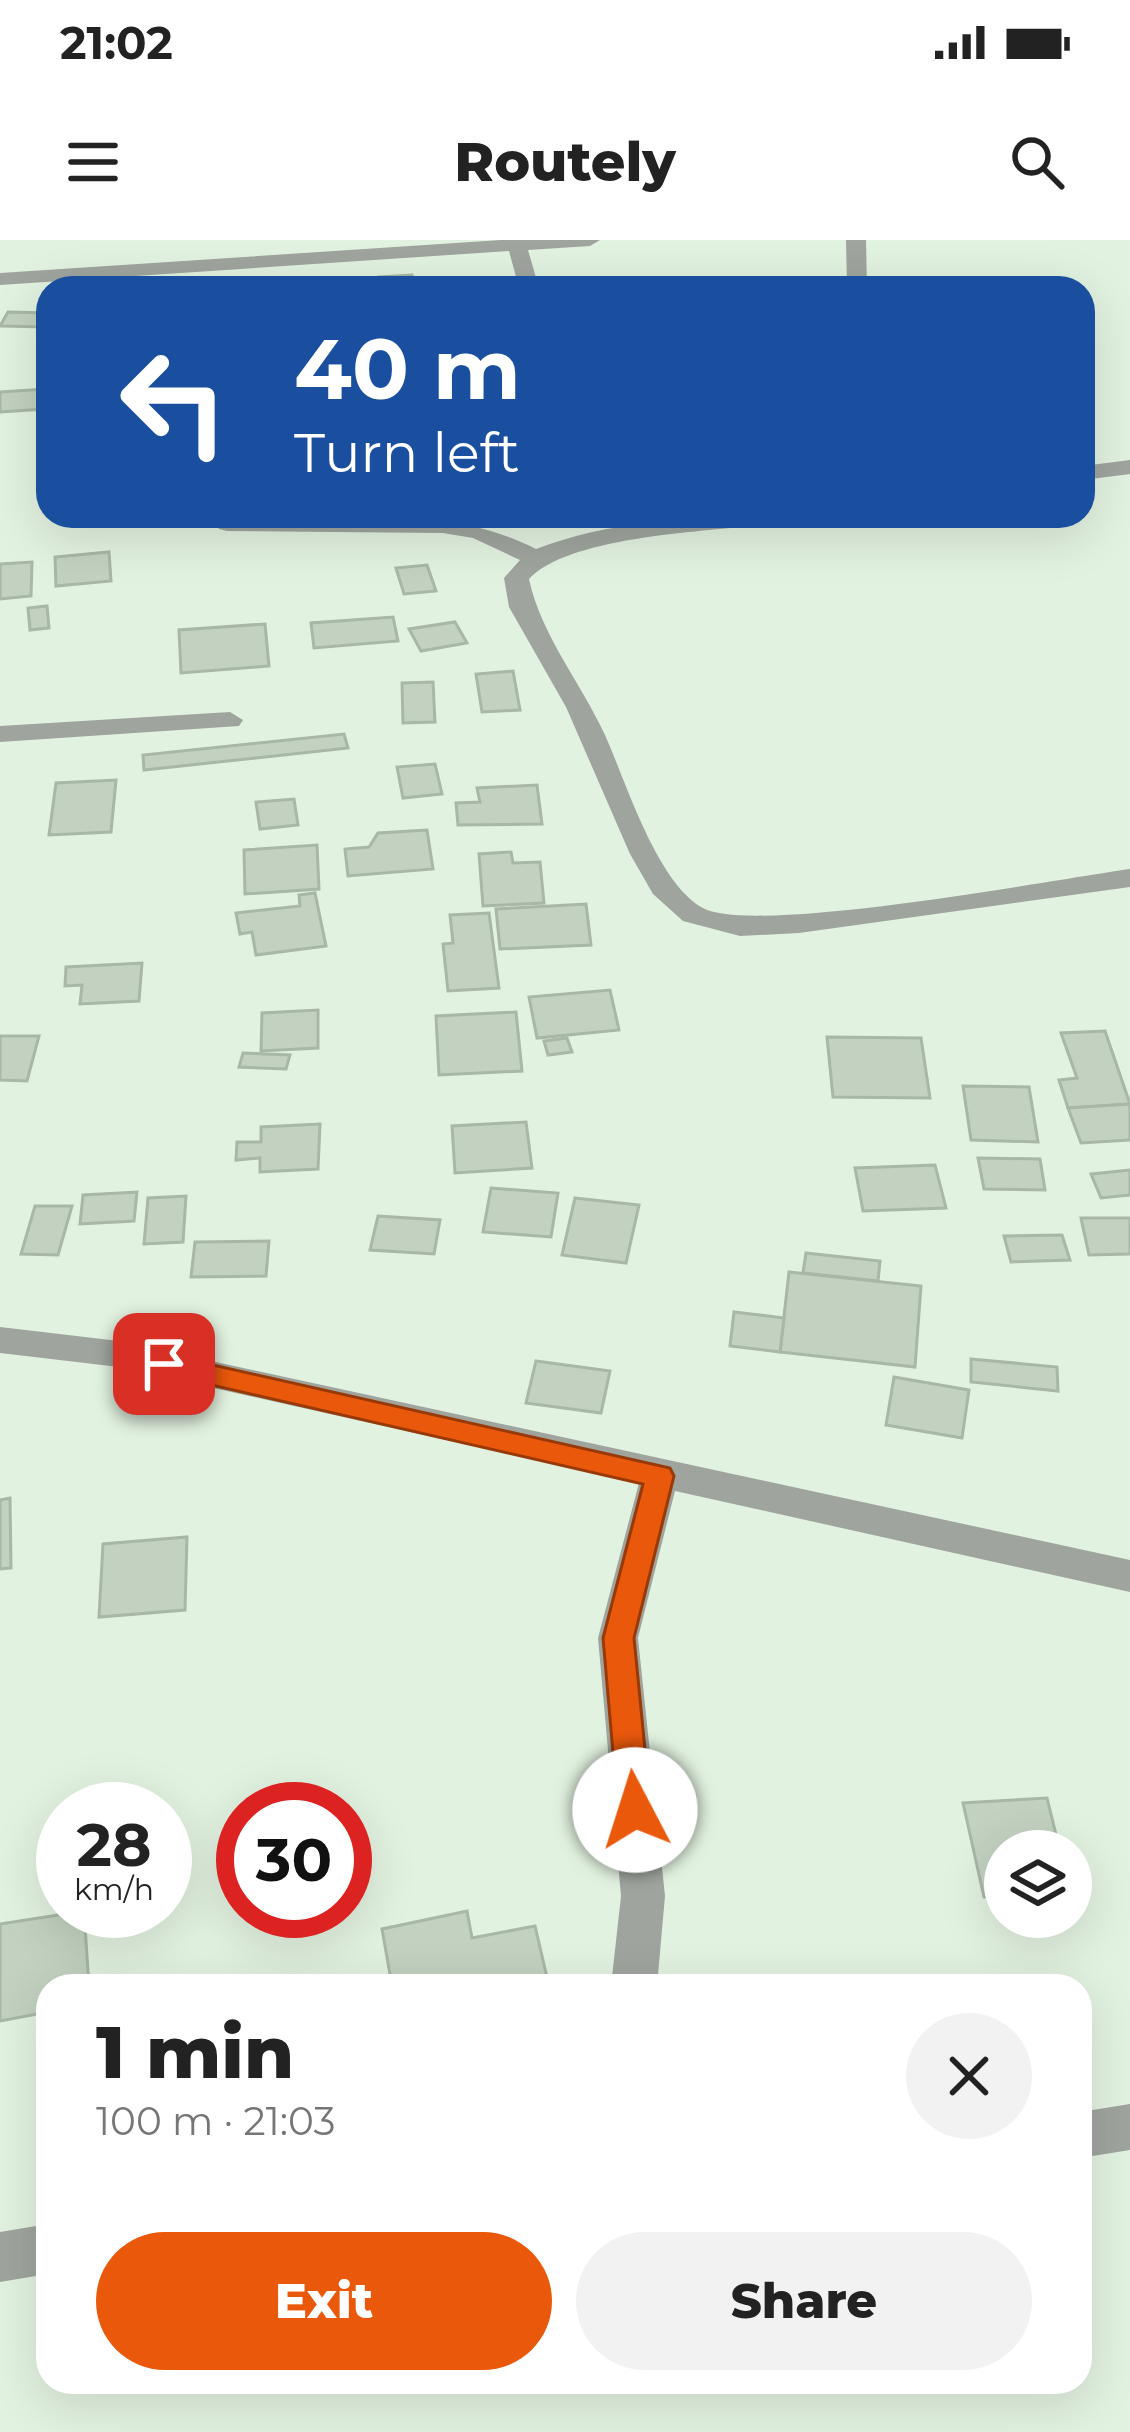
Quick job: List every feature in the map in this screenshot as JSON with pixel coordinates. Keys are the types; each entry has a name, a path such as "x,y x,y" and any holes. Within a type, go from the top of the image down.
{"street":[{"path":"38,276 590,240"},
{"path":"856,240 857,276"},
{"path":"518,246 526,276"},
{"path":"218,262 220,276"},
{"path":"0,279 36,276"},
{"path":"1095,471 1130,467"},
{"path":"456,528 479,532 535,558"},
{"path":"687,528 576,542 535,558 516,578 522,608 605,761 644,854 663,888 694,915 740,927 800,924 1130,878"},
{"path":"0,734 230,720"},
{"path":"0,1340 119,1354 1130,1576"},
{"path":"635,1974 643,1896 619,1638 660,1476"},
{"path":"1092,2132 1130,2127"},
{"path":"0,2257 36,2251"}],"building":[{"path":"8,312 36,313 36,327 0,326"},
{"path":"36,390 36,410 0,412 0,392"},
{"path":"109,552 111,581 56,586 55,557"},
{"path":"32,562 31,596 0,599 0,564"},
{"path":"427,565 436,591 404,594 396,568"},
{"path":"47,606 49,628 30,630 28,608"},
{"path":"393,617 398,641 314,648 311,623"},
{"path":"455,622 467,643 421,651 409,629"},
{"path":"265,624 269,666 181,673 179,630"},
{"path":"513,671 520,710 482,712 476,674"},
{"path":"433,682 435,722 403,723 402,683"},
{"path":"344,734 348,748 144,770 143,755"},
{"path":"435,764 442,794 403,798 397,767"},
{"path":"116,780 111,832 49,835 56,783"},
{"path":"537,785 542,824 458,825 456,803 480,802 477,788"},
{"path":"294,799 298,825 260,829 256,802"},
{"path":"427,830 433,869 348,876 345,849 369,847 378,833"},
{"path":"317,845 319,889 245,894 244,850"},
{"path":"511,852 513,863 540,862 544,903 483,906 479,854"},
{"path":"315,893 326,946 256,955 252,932 240,934 236,913 300,906 299,895"},
{"path":"586,904 591,945 500,949 496,909"},
{"path":"489,913 499,988 448,991 443,944 453,943 450,915"},
{"path":"142,963 139,1001 80,1004 82,985 65,986 66,967"},
{"path":"610,990 619,1030 537,1038 529,997"},
{"path":"318,1010 318,1048 261,1051 262,1013"},
{"path":"516,1012 522,1071 439,1075 436,1016"},
{"path":"1105,1031 1130,1104 1068,1108 1059,1080 1077,1078 1061,1033"},
{"path":"0,1036 39,1036 27,1081 0,1080"},
{"path":"827,1037 921,1038 930,1098 833,1097"},
{"path":"567,1038 572,1052 548,1055 544,1041"},
{"path":"243,1053 290,1055 286,1069 239,1067"},
{"path":"963,1086 1029,1087 1038,1142 971,1140"},
{"path":"1130,1104 1130,1140 1081,1143 1068,1108"},
{"path":"526,1122 532,1168 455,1173 452,1126"},
{"path":"320,1124 318,1169 260,1172 260,1158 236,1160 237,1142 261,1142 261,1127"},
{"path":"978,1158 1040,1159 1045,1190 984,1189"},
{"path":"935,1165 946,1208 863,1211 855,1168"},
{"path":"1130,1170 1130,1195 1101,1198 1091,1174"},
{"path":"491,1188 558,1193 551,1237 483,1232"},
{"path":"137,1192 134,1221 80,1224 83,1195"},
{"path":"186,1196 183,1242 144,1244 148,1198"},
{"path":"575,1198 639,1205 626,1263 562,1255"},
{"path":"35,1206 72,1206 58,1255 21,1254"},
{"path":"378,1216 440,1220 434,1254 370,1250"},
{"path":"1081,1218 1130,1218 1130,1254 1089,1255"},
{"path":"1062,1235 1070,1260 1011,1262 1004,1236"},
{"path":"269,1241 266,1276 191,1277 195,1242"},
{"path":"806,1253 880,1261 878,1281 803,1273"},
{"path":"789,1272 921,1286 915,1367 780,1352"},
{"path":"734,1312 784,1318 780,1352 730,1346"},
{"path":"971,1359 1057,1367 1058,1391 971,1382"},
{"path":"536,1361 610,1371 601,1413 526,1403"},
{"path":"894,1377 969,1390 962,1438 886,1425"},
{"path":"10,1498 11,1568 0,1569 0,1500"},
{"path":"187,1537 185,1610 99,1617 103,1544"},
{"path":"1047,1798 1055,1830 984,1830 984,1897 963,1803"},
{"path":"467,1911 472,1938 535,1926 546,1974 390,1974 382,1929"},
{"path":"36,1918 36,1938 86,1938 88,1974 36,1974 36,2014 0,2021 0,1924"}],"route":[{"path":"164,1364 660,1476 619,1638 635,1810"}]}
